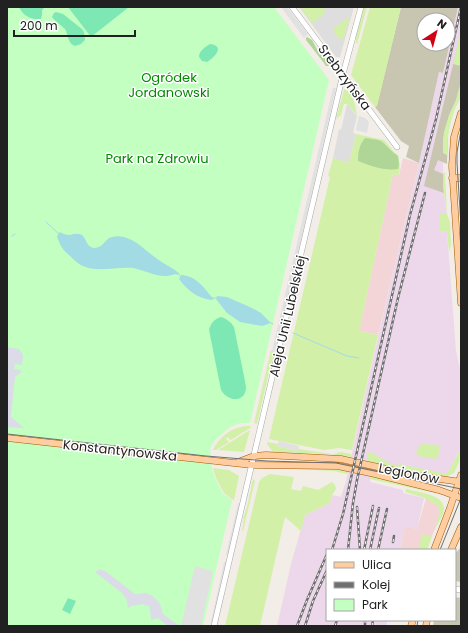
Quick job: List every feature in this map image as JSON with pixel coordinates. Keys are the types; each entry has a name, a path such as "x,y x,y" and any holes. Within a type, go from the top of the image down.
{"main road":[{"path":"461,113 455,131 452,166 461,303"},
{"path":"452,178 461,178"},
{"name":"Konstantynowska","path":"7,438 252,465 331,466 356,470"},
{"name":"Konstantynowska","path":"232,463 254,456 271,455 341,459 358,463"},
{"name":"Legionów","path":"358,463 419,476 460,479"},
{"name":"Legionów","path":"356,470 439,490 461,498"},
{"path":"434,549 460,479"},
{"path":"451,549 461,527"}],"street":[{"name":"Srebrzyńska","path":"292,7 397,147"},
{"name":"Aleja Unii Lubelskiej","path":"214,626 343,74 361,7"}],"shaded area":[{"path":"281,7 287,7 308,34 304,38"},
{"path":"299,7 354,7 340,57 336,57"},
{"path":"401,7 458,7 456,16 456,12 416,12 416,52 448,52 443,73 439,72 419,163 406,157 409,146 401,141 375,107 377,105"},
{"path":"458,7 461,7 461,30 456,51 456,16"},
{"path":"461,31 461,96 453,112 448,131 447,164 438,160 434,170 443,174 444,193 424,186"},
{"path":"448,52 456,52 443,139 443,187 447,214 440,213 440,231 447,232 456,351 461,373 461,447 446,477 351,457 439,72 443,73"},
{"path":"333,88 336,88 275,352 272,351"},
{"path":"347,104 357,116 353,133 356,134 349,163 333,158 339,129 341,130"},
{"path":"359,116 365,118 369,122 367,133 356,130"},
{"path":"403,158 419,163 378,335 359,331 393,174 399,175"},
{"path":"7,347 19,349 23,355 22,365 15,364 14,369 21,370 21,372 15,377 11,417 24,428 7,427"},
{"path":"279,441 299,446 298,451 277,446"},
{"path":"348,471 371,476 370,482 403,490 403,493 424,498 417,529 405,526 400,549 326,549 326,621 387,621 387,626 277,626 291,564 305,515 330,503 332,495 341,497"},
{"path":"426,498 438,501 441,509 440,518 427,549 400,549 405,526 417,529"},
{"path":"241,502 229,554 226,555 238,504"},
{"path":"461,547 461,582 456,581 456,553"},
{"path":"227,561 213,622 211,622 224,562"},
{"path":"195,566 213,571 201,626 181,626"},
{"path":"101,569 135,594 147,593 154,597 160,604 163,614 178,625 168,626 158,618 151,620 148,605 145,606 144,604 130,606 128,608 126,598 122,593 95,572"},
{"path":"456,597 461,598 461,625 433,626 434,621 456,621"}],"green space":[{"name":"Park na Zdrowiu","path":"7,7 274,7 329,80 250,423 241,423 230,427 215,440 210,448 212,469 215,478 223,494 232,500 203,626 7,626"},
{"path":"19,7 45,7 42,10 41,19 37,19 25,15"},
{"path":"68,7 129,7 91,37"},
{"path":"300,7 325,7 324,14 312,23"},
{"path":"364,7 367,7 357,44 356,36"},
{"path":"370,7 401,7 377,106 375,107 351,75"},
{"path":"56,12 63,14 82,29 85,40 81,44 75,46 72,45 68,39 65,29 52,17"},
{"path":"350,16 343,40 338,38 337,35 335,35 334,28"},
{"path":"461,30 461,66 453,64"},
{"path":"307,37 312,40 320,55 322,55 330,64 328,66 326,66 306,40"},
{"path":"210,44 215,45 218,50 213,58 207,62 202,61 199,57 200,53"},
{"path":"461,81 461,96 451,121 448,136 447,155 443,153 444,132 449,115 456,100"},
{"path":"345,89 352,97 357,115 347,104 344,104 341,115 336,119 344,90"},
{"path":"356,134 384,140 398,155 400,167 399,175 393,174 359,331 378,335 352,450 339,448 324,450 269,439 330,177 328,176 333,158 349,163"},
{"path":"365,138 381,141 398,156 398,169 383,169 358,161 359,149"},
{"path":"443,172 445,173 447,213 443,187"},
{"path":"440,213 447,213 450,222 451,245 449,252 447,232 440,231"},
{"path":"221,317 229,321 234,327 246,387 243,396 236,399 228,397 221,390 209,330 213,322"},
{"path":"271,350 275,352 257,424 254,423"},
{"path":"251,426 231,440 227,437 226,439 229,442 216,450 213,450 222,437 236,428"},
{"path":"250,430 244,452 218,450"},
{"path":"267,442 298,451 298,449 333,454 341,452 351,454 351,457 329,454 273,452"},
{"path":"421,444 440,445 438,457 435,459 418,456 416,452"},
{"path":"460,450 459,462 454,473 446,477 367,461 369,451 389,463 398,466 399,464 447,474"},
{"path":"213,468 229,470 239,476 234,500 224,493 216,478"},
{"path":"291,469 335,469 348,471 347,474 334,471"},
{"path":"270,474 294,477 291,489 301,491 303,486 318,490 332,482 336,489 332,495 330,503 305,515 301,531 285,517 260,626 225,626 259,482 262,478"},
{"path":"371,476 382,478 440,494 370,479"},
{"path":"253,479 255,481 243,531 243,519"},
{"path":"406,489 429,494 443,503 444,510 437,526 435,525 439,515 439,508 434,503 430,502 430,500 405,492"},
{"path":"422,534 432,537 427,549 418,549"},
{"path":"68,598 76,601 70,614 62,610"}],"water":[{"path":"60,232 67,235 82,235 88,245 94,248 100,247 109,238 119,236 125,237 179,273 178,275 159,276 133,268 95,269 83,266 64,250 57,236"},
{"path":"181,275 196,280 214,299 202,298 193,293 179,279"},
{"path":"217,296 227,297 252,308 261,313 271,323 262,326 240,322 227,313 216,299"}],"waterway":[{"path":"46,222 59,234"},
{"path":"293,333 347,356 359,358"}],"tram line":[{"path":"461,130 457,152 461,226"},
{"path":"7,434 206,456 267,461 336,463 461,489"},
{"path":"440,549 461,498"},
{"path":"417,626 418,621"}],"railway":[{"path":"332,549 343,514 410,215 436,119 461,7"},
{"path":"348,549 357,480 398,298 425,193"},
{"path":"364,549 373,506"},
{"path":"357,507 360,549"},
{"path":"370,549 379,508"},
{"path":"378,549 387,509"},
{"path":"393,542 394,536"},
{"path":"297,626 326,556"},
{"path":"305,626 313,601 326,572"},
{"path":"335,626 337,621"},
{"path":"365,621 365,626"},
{"path":"372,626 373,621"}],"park label":[{"name":"Ogródek Jordanowski","path":"169,84"}]}
